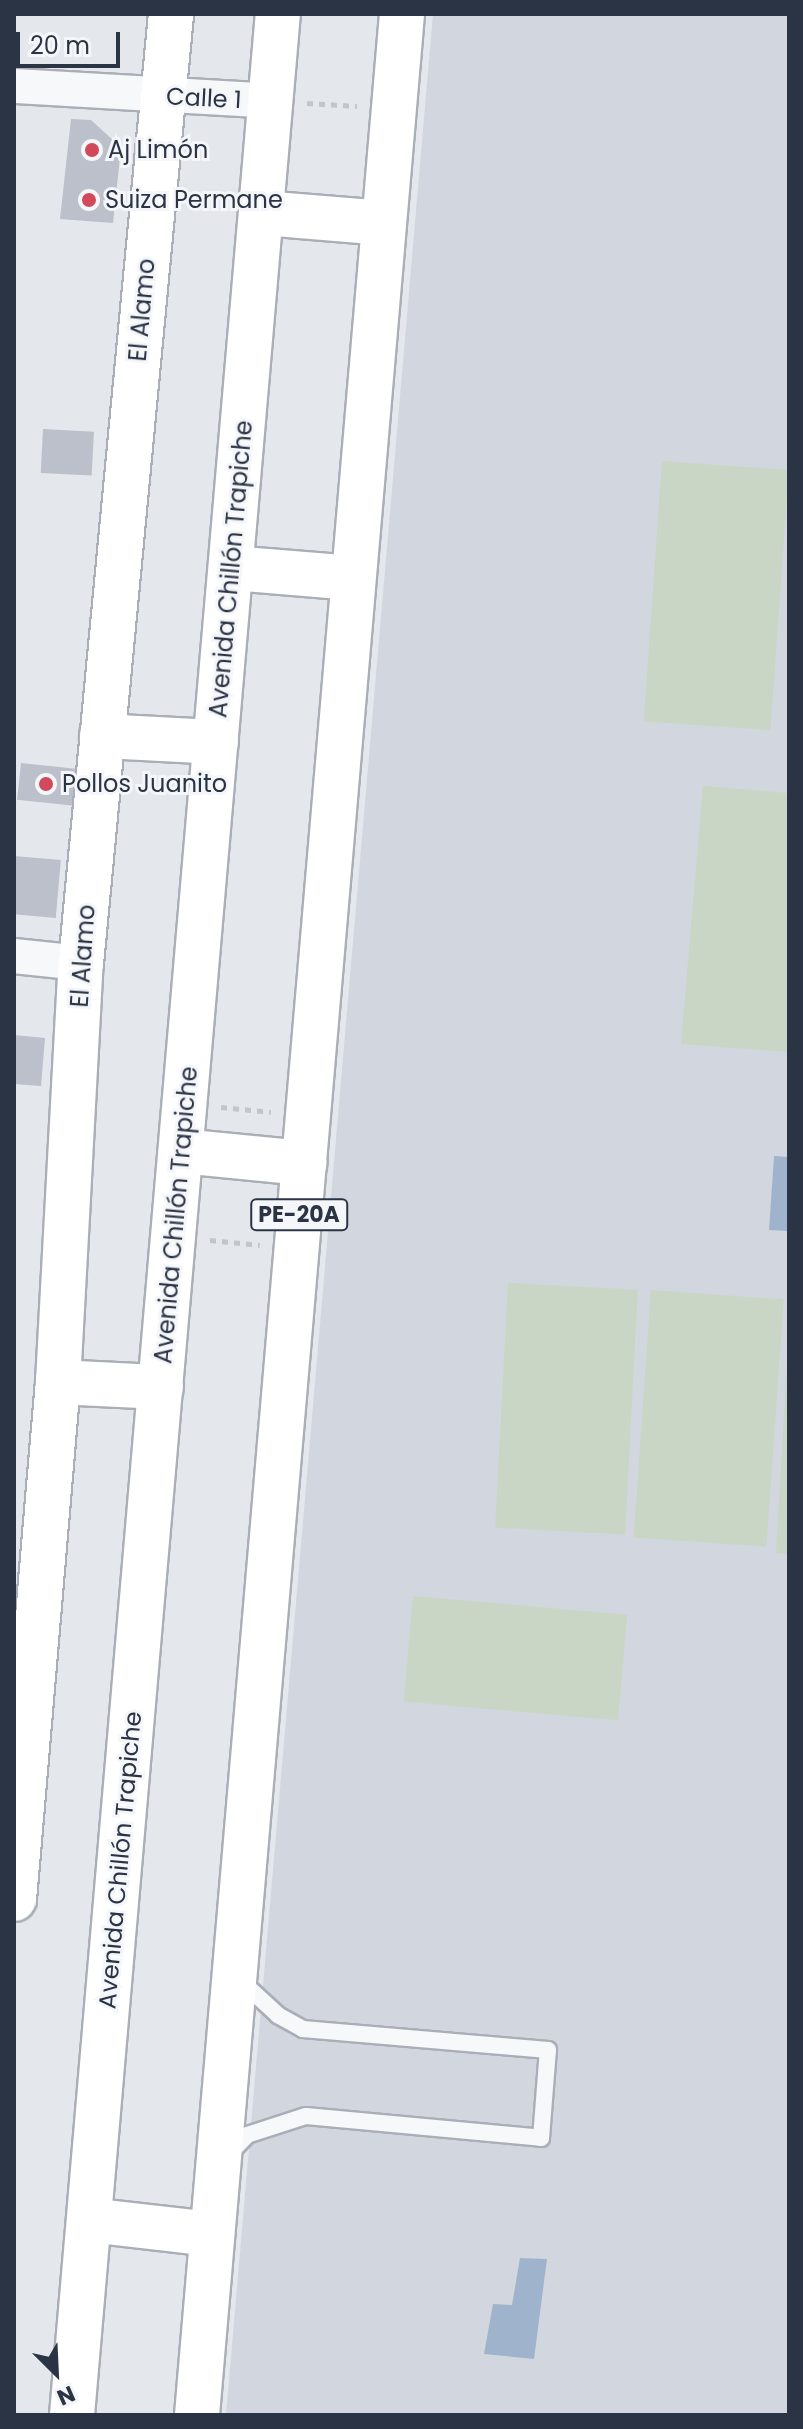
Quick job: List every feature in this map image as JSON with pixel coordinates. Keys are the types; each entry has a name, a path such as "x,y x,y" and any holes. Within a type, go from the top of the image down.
{"main road":[{"name":"El Alamo","path":"14,1899 18,1810 58,1382 81,963 171,14"},
{"name":"Avenida Chillón Trapiche","path":"72,2415 278,14"},
{"name":"PE-20A","path":"197,2415 402,14"},
{"path":"262,213 384,223"},
{"path":"231,568 353,578"},
{"path":"102,736 216,742"},
{"path":"181,1151 304,1163"},
{"path":"58,1382 161,1387"},
{"path":"89,2220 212,2234"}],"street":[{"name":"Calle 1","path":"14,86 271,101"},
{"path":"14,956 81,963"}],"lane":[{"path":"218,2166 247,2135 306,2116 541,2138 548,2050 303,2029 278,2015 234,1975"}],"path":[{"name":"Calle 1","path":"271,101 394,108"},
{"path":"185,1103 307,1116"},
{"path":"174,1237 296,1248"}],"shaded area":[{"path":"433,14 789,14 789,2415 226,2415"}],"green space":[{"path":"662,461 789,470 770,730 644,721"},
{"path":"703,786 789,793 789,1052 681,1044"},
{"path":"508,1283 638,1290 625,1534 495,1528"},
{"path":"651,1290 784,1299 766,1547 634,1537"},
{"path":"789,1330 789,1554 776,1553"},
{"path":"413,1596 627,1615 618,1720 404,1702"}],"water":[{"path":"774,1156 789,1157 789,1231 769,1230"},
{"path":"520,2258 547,2259 534,2359 484,2354 493,2304 512,2305"}],"building":[{"path":"71,119 91,120 115,142 120,157 113,223 60,219"},
{"path":"43,429 94,432 92,476 41,473"},
{"name":"Pollos Juanito","path":"21,763 76,769 72,806 17,800"},
{"path":"14,856 61,860 56,918 14,914"},
{"path":"14,1035 45,1038 41,1086 14,1084"}],"place":[{"name":"Aj Limón","path":"92,150"},
{"name":"Suiza Permane","path":"89,200"},
{"name":"Pollos Juanito","path":"46,784"}]}
